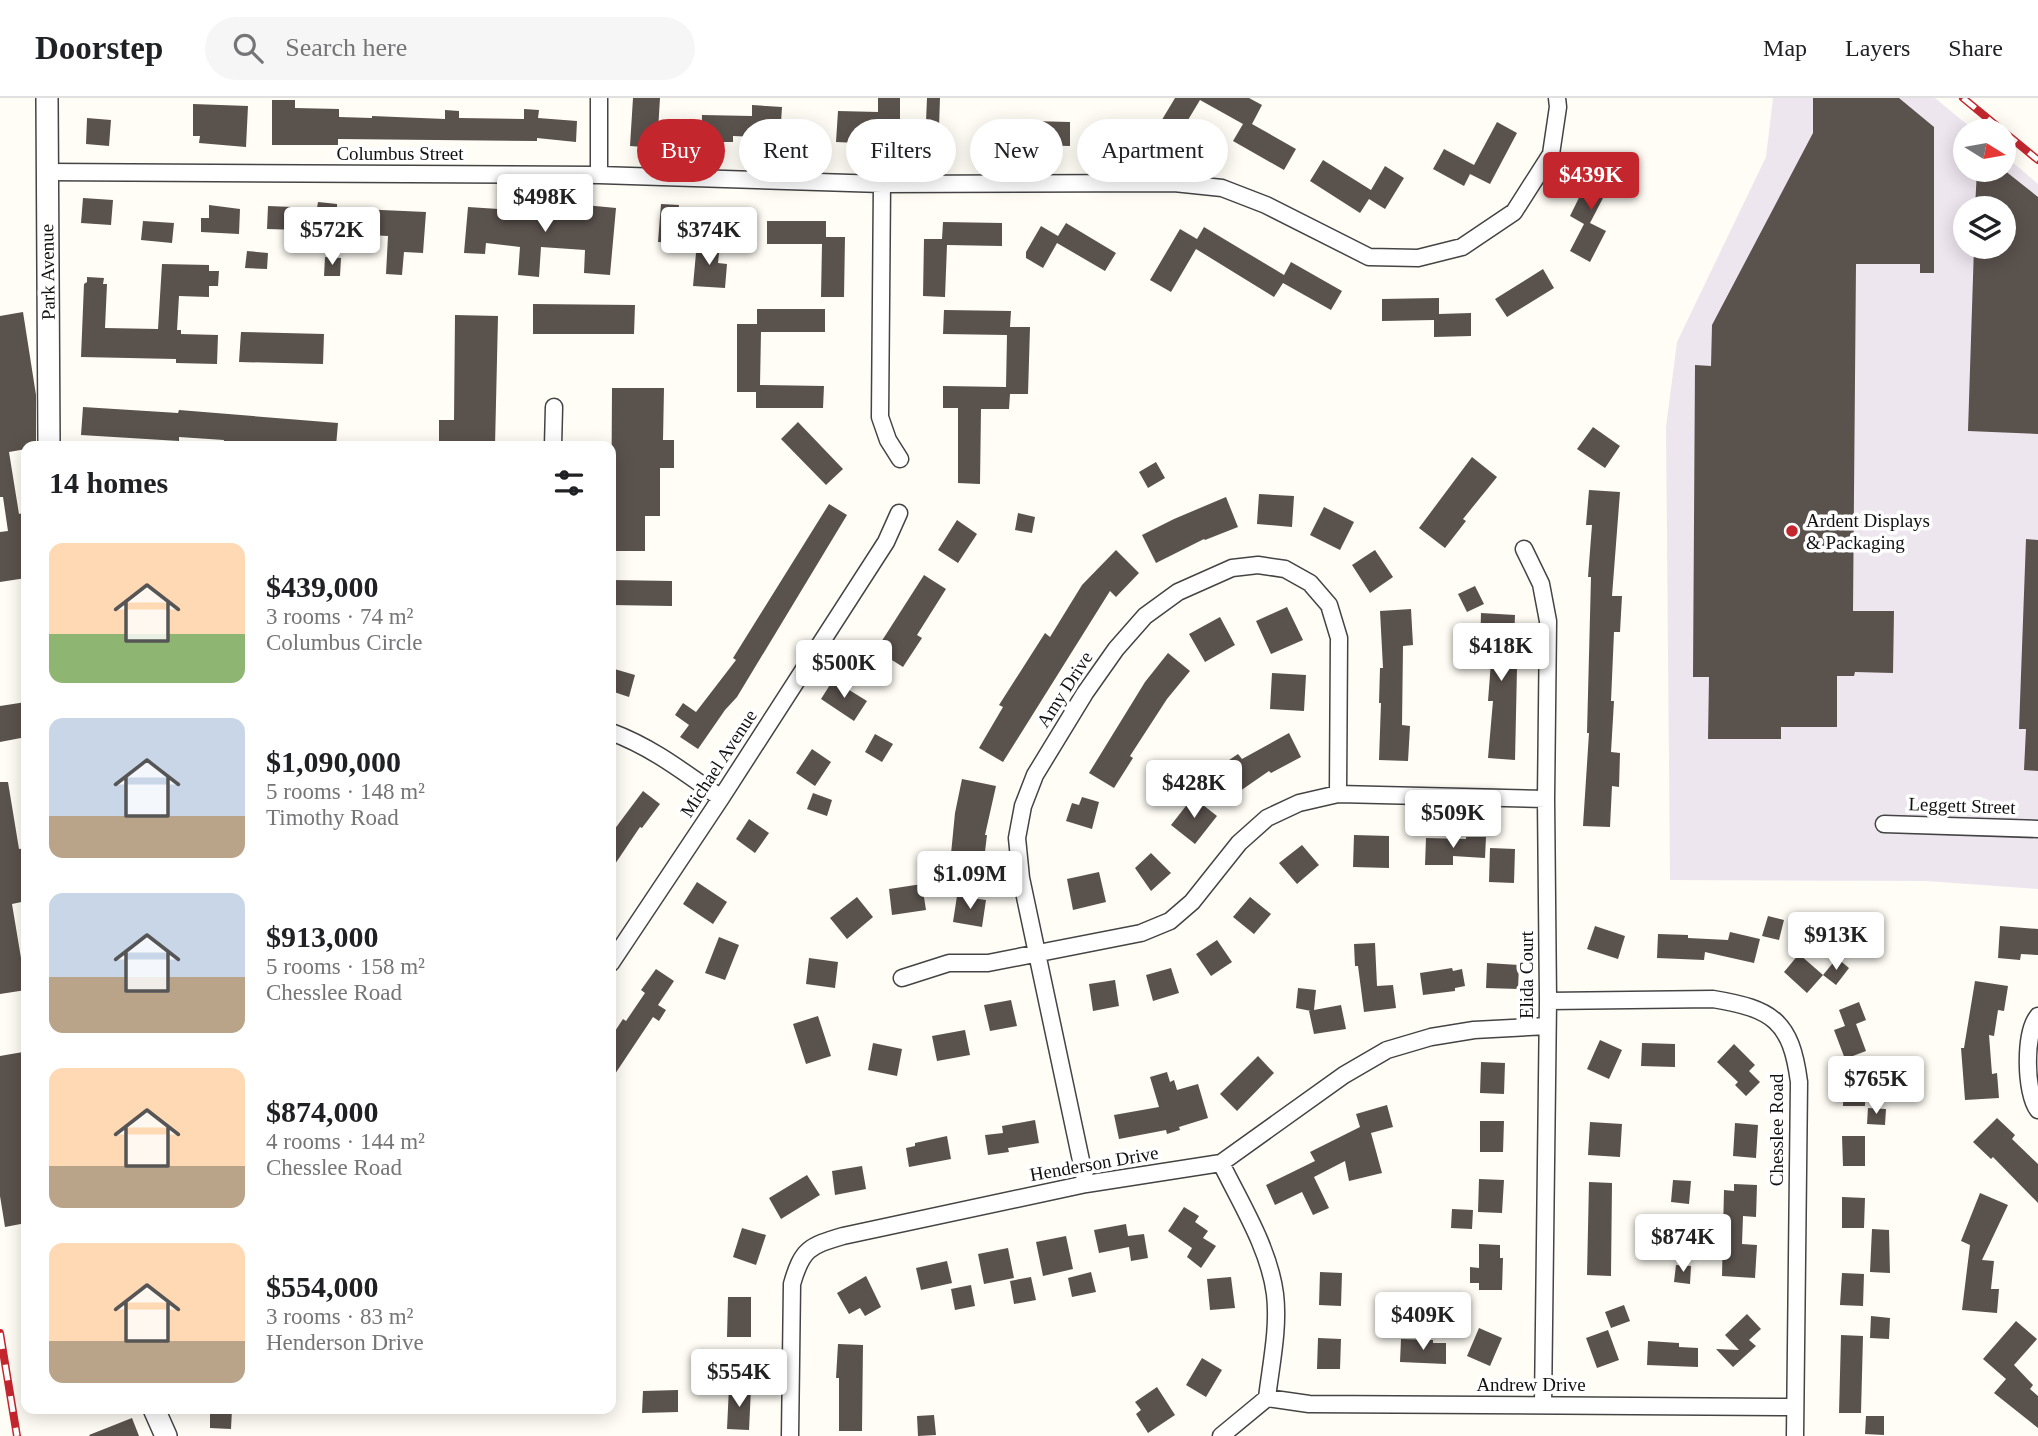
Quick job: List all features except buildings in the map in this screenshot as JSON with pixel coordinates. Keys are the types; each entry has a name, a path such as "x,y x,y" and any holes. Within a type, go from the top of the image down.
{"street":[{"name":"Park Avenue","path":"47,98 49,441"},
{"path":"599,175 600,98"},
{"name":"Columbus Street","path":"46,172 599,175 883,184 1174,183 1222,188 1266,205 1368,257 1418,258 1462,247 1514,212 1551,154 1557,98"},
{"path":"883,184 880,417 888,440 900,459"},
{"path":"553,441 554,407"},
{"name":"Michael Avenue","path":"616,956 886,542 900,513"},
{"name":"Elida Court","path":"1524,549 1541,583 1548,621 1548,1026 1542,1405"},
{"name":"Amy Drive","path":"1086,1184 1021,878 1017,838 1023,806 1035,775 1085,693 1116,649 1145,616 1178,592 1232,568 1258,565 1285,569 1310,583 1329,605 1339,638 1338,794"},
{"path":"616,734 659,755 721,798"},
{"path":"902,978 949,963 988,963 1141,933 1170,921 1192,902 1240,843 1267,818 1299,803 1338,794 1546,799"},
{"name":"Leggett Street","path":"1884,824 2038,829"},
{"name":"Chesslee Road","path":"1548,1001 1713,999 1738,1003 1762,1012 1783,1028 1795,1052 1799,1082 1795,1436"},
{"path":"2038,1016 2028,1040 2028,1071 2034,1106 2038,1110"},
{"name":"Henderson Drive","path":"790,1436 792,1284 799,1260 817,1244 843,1236 1086,1184 1221,1163 1344,1075 1387,1050 1431,1037 1463,1032 1548,1026"},
{"path":"1221,1163 1264,1251 1275,1293 1276,1322 1267,1398 1221,1436"},
{"name":"Andrew Drive","path":"1267,1398 1309,1404 1795,1407"},
{"path":"157,1414 166,1436"}],"shaded area":[{"path":"1773,98 1935,98 1960,119 1953,119 1953,182 2016,182 2016,165 2038,184 2038,889 1926,881 1670,880 1666,427 1677,342 1766,157"}],"railway":[{"path":"1963,98 1988,119"},
{"path":"2016,142 2038,160"},
{"path":"0,1333 17,1436"}],"place":[{"name":"Ardent Displays & Packaging","path":"1792,531"}]}
